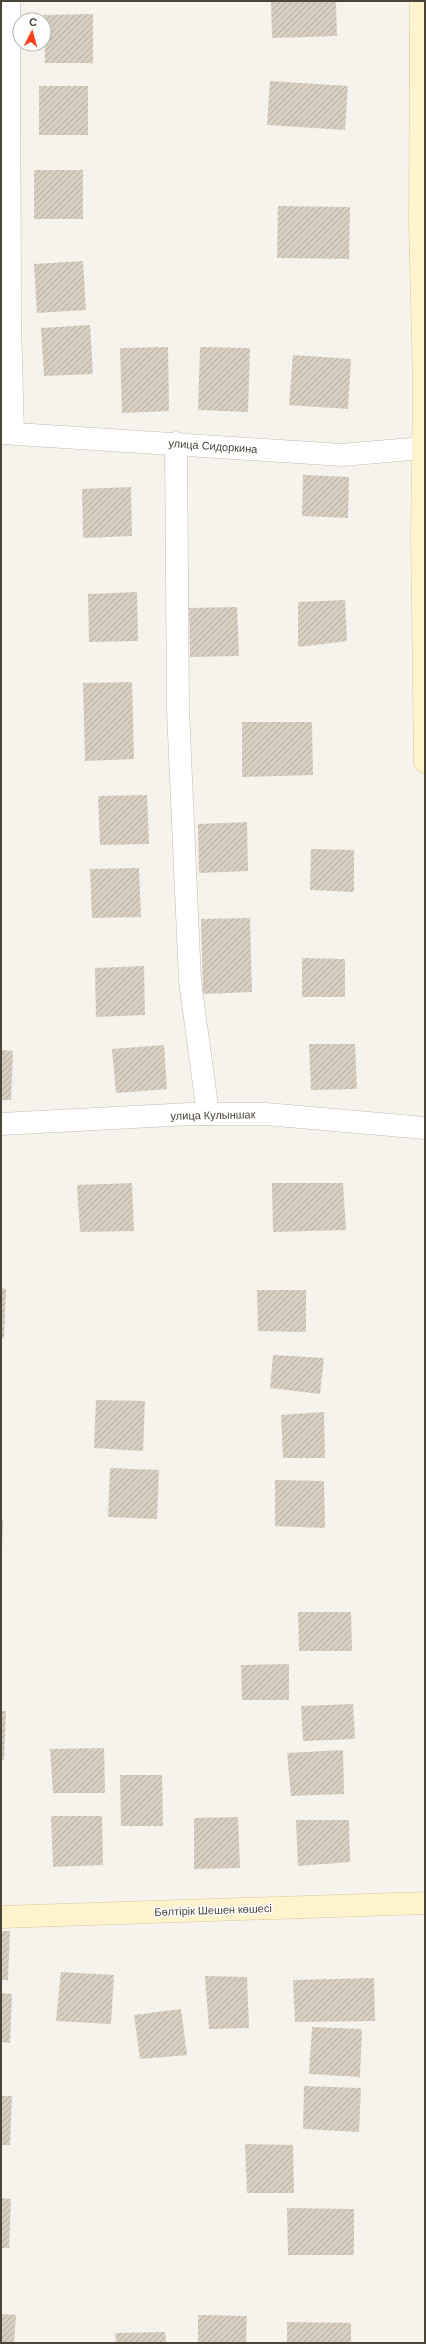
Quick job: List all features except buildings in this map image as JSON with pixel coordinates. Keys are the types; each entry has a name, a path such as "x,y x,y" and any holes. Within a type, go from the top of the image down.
{"main road":[{"path":"420,1 420,223 424,384 422,536 425,762"},
{"name":"Бөлтірік Шешен көшесі","path":"1,1917 425,1903"}],"street":[{"path":"7,433 10,322 9,1"},
{"name":"улица Сидоркина","path":"7,433 342,455 424,448"},
{"path":"176,443 178,710 190,981 208,1114"},
{"name":"улица Кулыншак","path":"1,1124 208,1114 266,1114 425,1128"}]}
